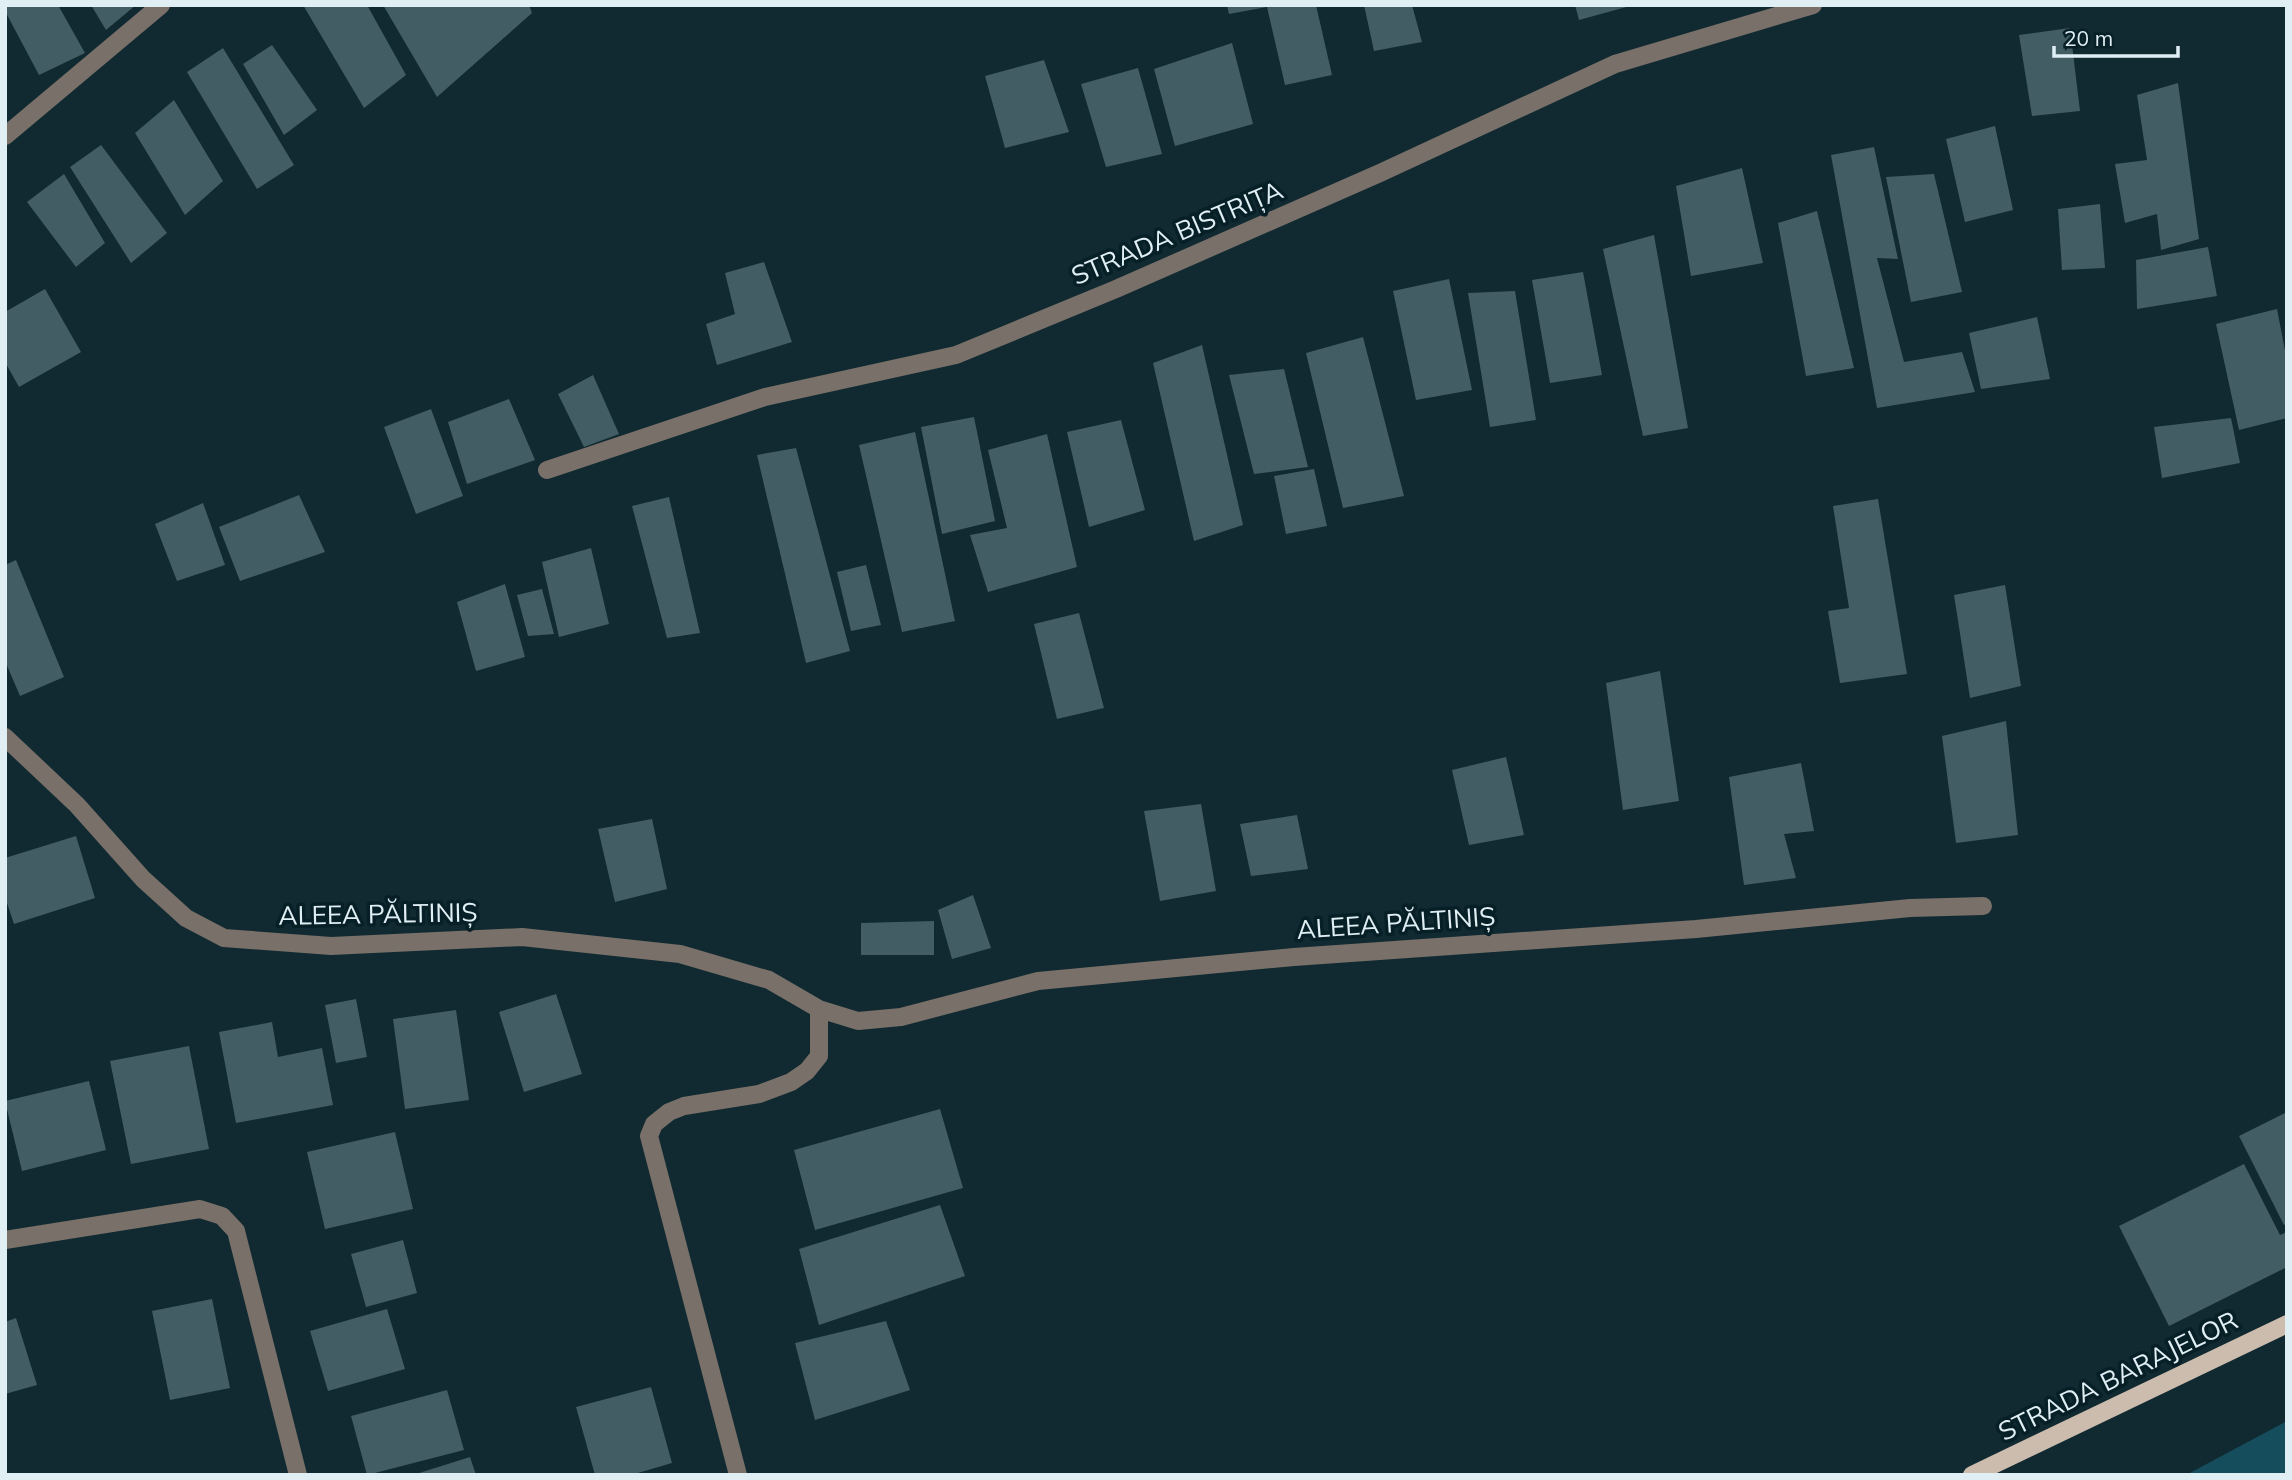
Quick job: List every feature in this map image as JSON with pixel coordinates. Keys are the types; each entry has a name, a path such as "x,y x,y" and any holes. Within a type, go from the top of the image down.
{"main road":[{"name":"STRADA BARAJELOR","path":"1972,1475 2287,1324"}],"street":[{"path":"5,136 161,5"},
{"name":"STRADA BISTRIȚA","path":"547,470 765,397 956,355 1116,289 1380,173 1615,64 1813,5"},
{"name":"ALEEA PĂLTINIȘ","path":"5,737 77,805 143,879 186,918 224,938 331,946 522,937 680,954 769,980 819,1009 858,1021 901,1017 1038,981 1294,957 1696,929 1910,908 1983,906"},
{"path":"738,1475 649,1136 654,1124 669,1112 684,1106 759,1094 791,1082 807,1071 819,1056 819,1009"},
{"path":"5,1240 200,1209 222,1216 236,1231 298,1475"}],"water":[{"path":"2287,1421 2287,1475 2186,1475"}],"building":[{"path":"5,5 58,5 85,53 39,75 5,11"},
{"path":"91,5 136,5 106,30"},
{"path":"303,5 367,5 406,75 364,108"},
{"path":"383,5 529,5 532,13 437,97"},
{"path":"1227,5 1316,5 1332,75 1285,85 1267,7 1229,14"},
{"path":"1364,5 1412,5 1422,42 1374,51"},
{"path":"1575,5 1630,5 1630,6 1579,20"},
{"path":"2070,28 2080,111 2032,116 2019,35"},
{"path":"1232,43 1253,124 1175,146 1154,69"},
{"path":"272,45 317,110 284,135 243,64"},
{"path":"223,48 294,165 257,189 187,72"},
{"path":"1044,60 1069,132 1005,148 985,76"},
{"path":"1138,68 1162,154 1106,167 1081,84"},
{"path":"2178,83 2199,239 2161,250 2157,214 2125,223 2115,164 2147,160 2137,95"},
{"path":"174,100 223,181 185,215 135,133"},
{"path":"1995,126 2013,210 1965,222 1946,139"},
{"path":"101,145 167,233 131,263 70,167"},
{"path":"1874,147 1898,259 1877,258 1904,362 1962,352 1975,392 1877,408 1831,155"},
{"path":"1742,168 1763,263 1691,276 1676,186"},
{"path":"64,174 105,243 76,267 27,202"},
{"path":"1934,174 1962,292 1911,302 1886,177"},
{"path":"2100,204 2105,268 2062,270 2058,209"},
{"path":"1817,211 1854,368 1806,376 1778,223"},
{"path":"1654,235 1688,428 1643,436 1603,249"},
{"path":"2208,247 2217,296 2137,309 2136,260"},
{"path":"764,262 792,342 717,365 706,324 735,314 725,273"},
{"path":"1583,272 1602,375 1550,383 1532,280"},
{"path":"1449,279 1472,390 1416,400 1393,291"},
{"path":"45,289 81,352 19,387 5,362 5,312"},
{"path":"1515,291 1536,420 1490,427 1468,293"},
{"path":"2277,309 2287,361 2287,418 2239,430 2216,324"},
{"path":"2037,317 2050,379 1981,389 1969,333"},
{"path":"1363,337 1404,496 1343,508 1306,353"},
{"path":"1202,345 1243,525 1194,541 1153,363"},
{"path":"1284,369 1308,467 1254,474 1229,375"},
{"path":"593,375 619,434 584,447 558,394"},
{"path":"509,399 535,460 467,484 448,422"},
{"path":"431,409 463,496 416,514 384,427"},
{"path":"974,417 995,521 942,534 921,427"},
{"path":"2231,418 2240,463 2162,478 2154,427"},
{"path":"1121,420 1145,510 1089,527 1067,432"},
{"path":"915,432 955,621 902,632 859,445"},
{"path":"1047,434 1077,567 988,592 970,535 1007,528 988,450"},
{"path":"796,448 850,651 806,663 757,455"},
{"path":"1314,469 1327,526 1286,534 1274,476"},
{"path":"299,495 325,552 240,581 219,527"},
{"path":"669,497 700,633 667,638 632,506"},
{"path":"1878,499 1907,674 1840,683 1828,611 1849,608 1833,506"},
{"path":"203,503 225,565 177,581 155,524"},
{"path":"591,548 609,624 559,637 542,562"},
{"path":"16,560 64,677 20,696 5,661 5,565"},
{"path":"866,565 881,625 851,631 837,572"},
{"path":"505,584 525,657 476,671 457,602"},
{"path":"2005,585 2021,686 1970,698 1954,595"},
{"path":"542,589 554,634 528,636 517,595"},
{"path":"1079,613 1104,708 1057,719 1034,624"},
{"path":"1660,671 1679,801 1623,810 1606,683"},
{"path":"2006,721 2018,835 1956,843 1942,736"},
{"path":"1506,757 1524,835 1469,845 1452,770"},
{"path":"1801,763 1814,831 1784,834 1796,878 1744,885 1729,777"},
{"path":"1201,804 1216,891 1160,901 1144,811"},
{"path":"1297,815 1308,869 1251,876 1240,824"},
{"path":"652,819 667,889 615,902 598,829"},
{"path":"76,836 95,898 14,924 5,897 5,858"},
{"path":"973,895 991,948 952,959 938,910"},
{"path":"934,921 934,955 861,955 861,923"},
{"path":"556,994 582,1074 524,1092 499,1012"},
{"path":"356,999 367,1057 336,1063 325,1005"},
{"path":"456,1010 469,1100 405,1109 393,1019"},
{"path":"272,1022 278,1057 322,1048 333,1105 236,1123 219,1032"},
{"path":"189,1046 209,1149 131,1164 110,1061"},
{"path":"89,1081 106,1150 22,1171 5,1101"},
{"path":"940,1109 963,1188 815,1230 794,1150"},
{"path":"2287,1112 2287,1224 2284,1225 2239,1136"},
{"path":"395,1132 413,1209 325,1229 307,1152"},
{"path":"2244,1164 2280,1235 2287,1232 2287,1267 2169,1326 2119,1226"},
{"path":"940,1205 965,1276 819,1325 799,1249"},
{"path":"403,1240 417,1293 366,1307 351,1254"},
{"path":"212,1299 230,1388 170,1400 152,1311"},
{"path":"387,1309 405,1369 328,1391 310,1331"},
{"path":"16,1318 37,1385 5,1394 5,1322"},
{"path":"886,1321 910,1390 815,1420 795,1343"},
{"path":"651,1387 672,1463 631,1475 595,1475 576,1407"},
{"path":"447,1390 464,1450 367,1475 351,1416"},
{"path":"470,1457 476,1475 416,1474"}]}
